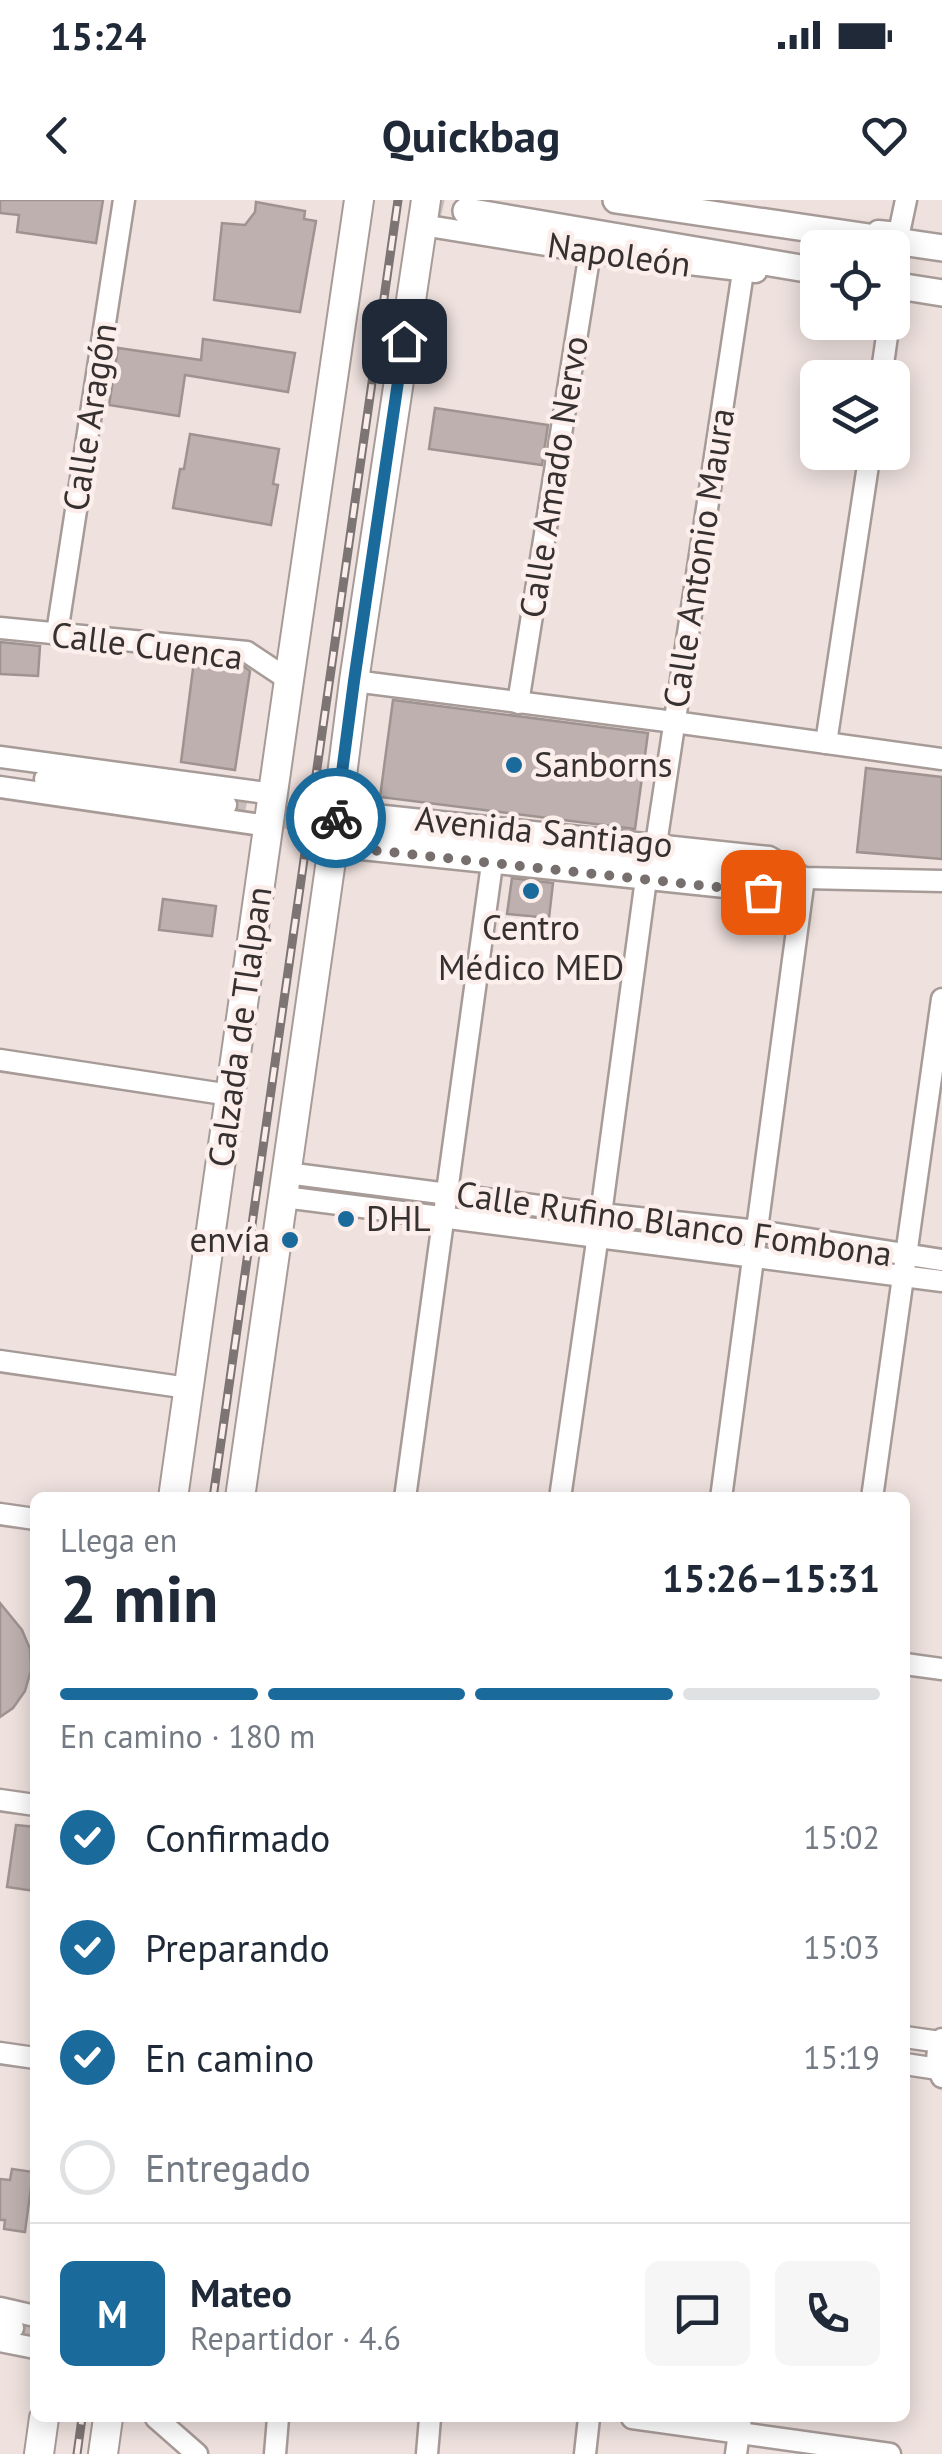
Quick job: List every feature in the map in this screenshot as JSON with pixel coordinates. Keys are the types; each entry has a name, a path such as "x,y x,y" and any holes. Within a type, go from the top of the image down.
{"highway":[{"name":"Calzada de Tlalpan","path":"174,1492 358,200"},
{"name":"Calzada de Tlalpan","path":"241,1492 424,212"},
{"path":"38,2454 43,2422"},
{"path":"103,2454 107,2422"}],"main road":[{"name":"Napoleón","path":"616,200 942,248"},
{"name":"Napoleón","path":"466,210 800,269"},
{"path":"910,292 942,293"}],"street":[{"name":"Calle Aragón","path":"57,634 124,200"},
{"name":"Napoleón","path":"694,200 747,204 894,234 900,233 906,200"},
{"name":"Napoleón","path":"424,212 590,252 742,272 800,272"},
{"name":"Calle Amado Nervo","path":"518,703 590,252"},
{"name":"Calle Antonio Maura","path":"656,844 742,272"},
{"path":"826,743 867,470"},
{"name":"Calle Cuenca","path":"0,628 247,652 289,680"},
{"path":"354,681 942,759"},
{"path":"0,757 272,794"},
{"path":"0,773 226,805"},
{"path":"0,786 268,826"},
{"name":"Avenida Santiago","path":"337,810 769,857 804,878"},
{"name":"Avenida Santiago","path":"371,834 804,878 942,882"},
{"name":"Avenida Santiago","path":"333,846 763,892 804,878"},
{"path":"406,1492 492,864"},
{"path":"722,1492 804,878"},
{"path":"561,1492 646,879"},
{"path":"873,1492 942,999"},
{"path":"0,1060 230,1095"},
{"name":"Calle Rufino Blanco Fombona","path":"286,1185 448,1193 758,1231 942,1260"},
{"name":"Calle Rufino Blanco Fombona","path":"286,1185 444,1218 942,1281"},
{"path":"0,1360 188,1388"},
{"path":"0,1514 30,1518"},
{"path":"910,1665 942,1669"},
{"path":"0,1800 30,1804"},
{"path":"910,2037 941,2041 937,2055 940,2073 910,2065"},
{"path":"0,2054 30,2057"},
{"path":"0,2308 30,2315"},
{"path":"4,2332 30,2345"},
{"path":"161,2422 198,2454"},
{"path":"275,2454 278,2422"},
{"path":"426,2454 430,2422"},
{"path":"585,2454 589,2422"},
{"path":"657,2422 890,2454"}],"building":[{"path":"0,200 103,200 96,243 17,232 19,215 0,213"},
{"path":"256,202 305,211 304,219 316,221 300,312 214,300 222,223 245,225 255,212"},
{"path":"203,339 295,353 288,392 185,375 179,416 109,405 118,348 201,360"},
{"path":"435,408 548,425 542,465 429,449"},
{"path":"190,434 279,449 271,525 173,508"},
{"path":"0,642 40,646 38,676 0,674"},
{"path":"194,661 242,665 250,671 235,770 181,762"},
{"name":"Sanborns","path":"393,700 648,733 635,829 380,797"},
{"path":"866,768 942,777 942,859 857,852"},
{"name":"Centro Médico MED","path":"512,878 553,883 549,918 507,914"},
{"path":"163,899 216,906 212,936 159,930"},
{"path":"0,1603 22,1630 30,1649 30,1674 25,1691 13,1708 0,1717"},
{"path":"16,1825 30,1826 30,1890 7,1887"},
{"path":"12,2169 30,2172 25,2232 4,2229 5,2220 0,2220 0,2179 10,2180"}],"tunnel":[{"path":"419,200 466,211"},
{"path":"226,805 371,834"},
{"path":"13,2328 30,2330"}],"railway":[{"path":"214,1492 398,200"},
{"path":"77,2454 81,2422"}],"way so far":[{"path":"336,818 333,846 763,892"}],"place":[{"name":"Sanborns","path":"514,765"},
{"name":"Centro Médico MED","path":"531,891"},
{"name":"DHL","path":"346,1219"},
{"name":"envía","path":"290,1240"}],"route":[{"path":"336,818 404,341"}]}
